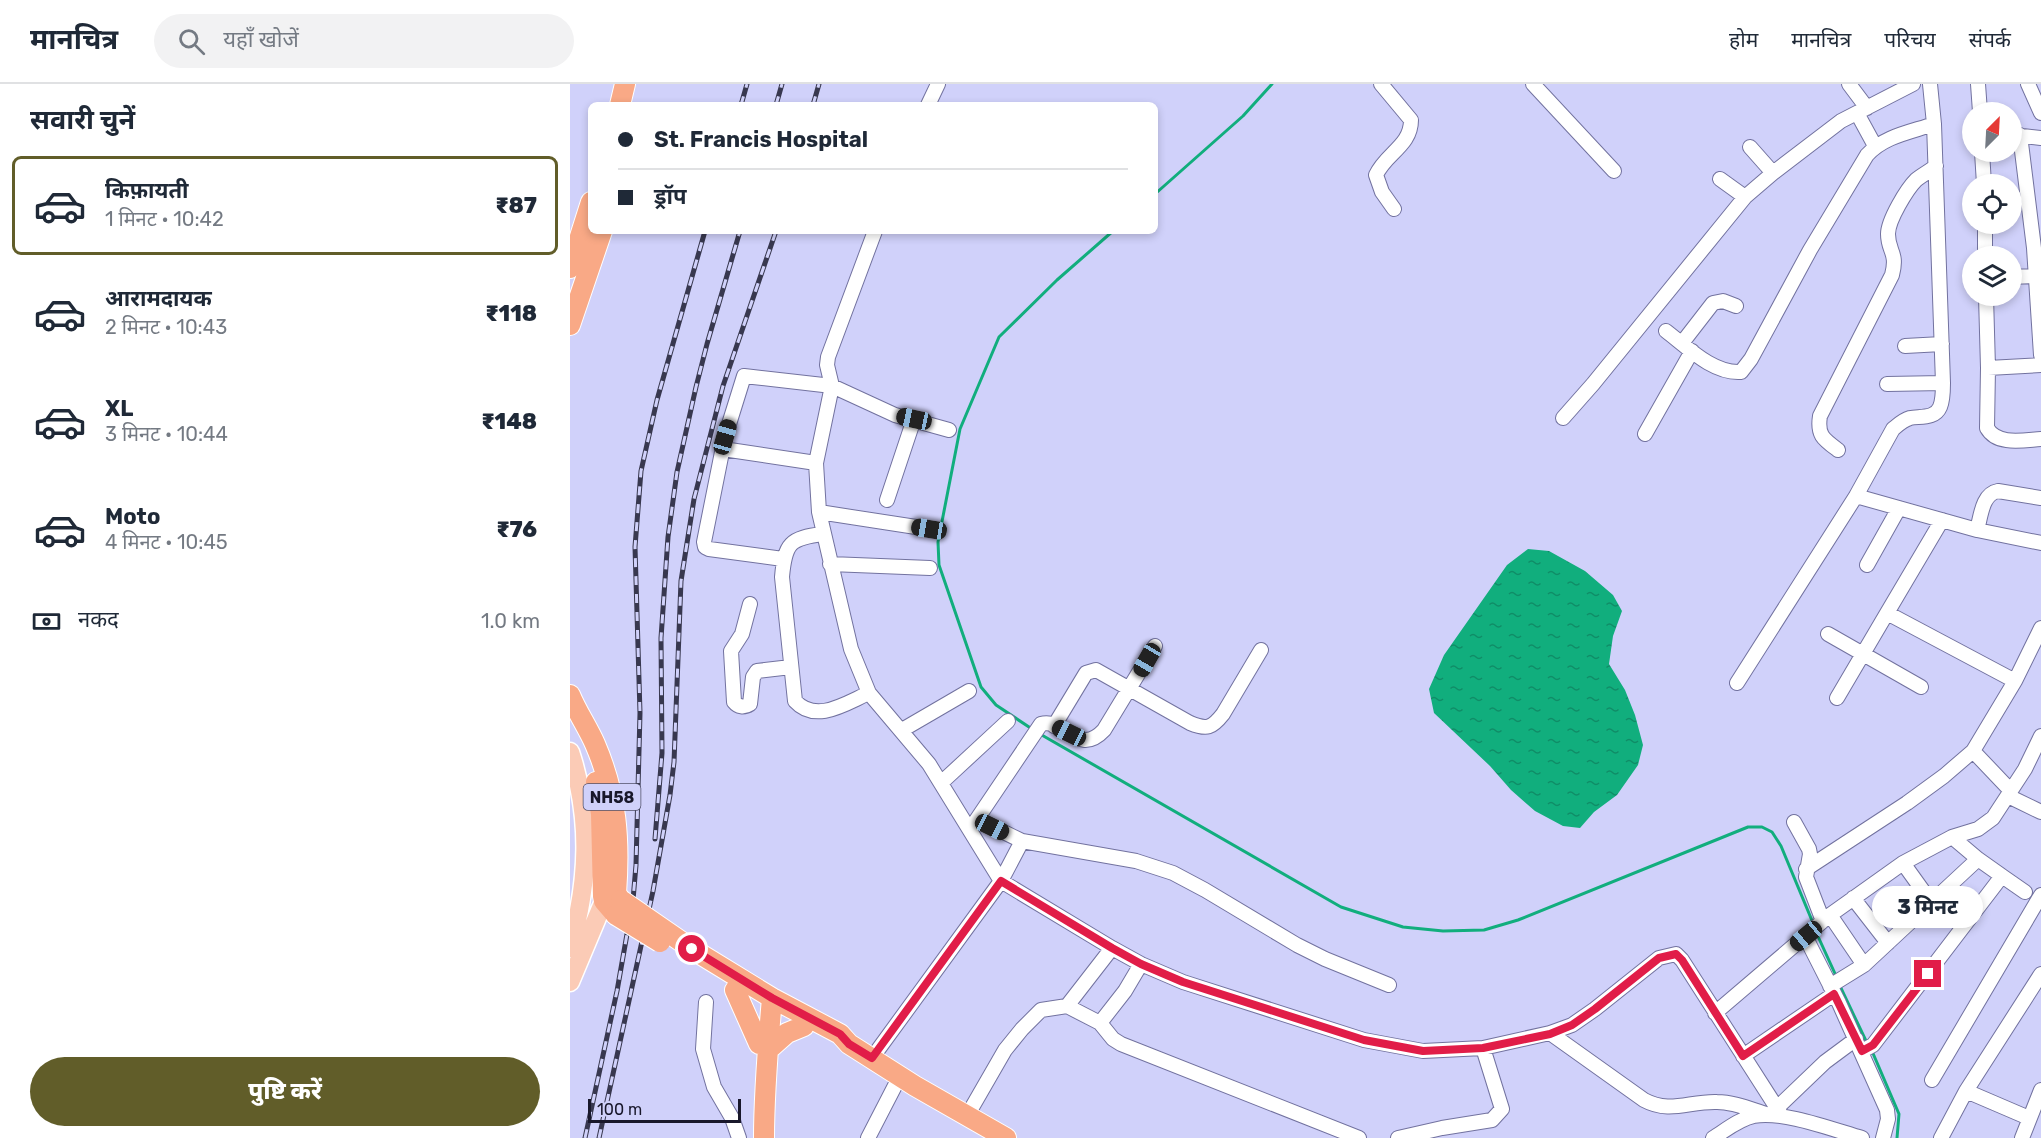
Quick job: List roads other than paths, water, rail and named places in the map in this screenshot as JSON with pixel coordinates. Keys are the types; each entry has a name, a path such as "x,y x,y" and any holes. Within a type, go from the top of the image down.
{"highway":[{"path":"621,102 627,84"},
{"path":"625,102 627,84"},
{"path":"633,102 636,84"},
{"path":"570,268 573,247 588,210"},
{"path":"570,286 589,234"},
{"path":"570,305 599,234"},
{"path":"570,325 599,234"},
{"name":"NH58","path":"570,695 573,721 594,742 605,770 614,806 618,836 615,899"},
{"path":"615,899 735,990 765,1000 840,1034 849,1044 967,1116 983,1133 1006,1138"},
{"path":"690,954 804,1026 837,1042 849,1044"},
{"path":"735,990 764,1047"},
{"path":"764,1138 764,1083 768,1065 764,1047 765,1000"},
{"path":"764,1047 804,1026"}],"main road":[{"path":"570,752 577,775 577,805 586,856 575,898 579,918 570,948"},
{"path":"570,982 615,899"}],"street":[{"path":"929,102 938,84"},
{"path":"1381,84 1411,120 1408,138 1380,166 1376,175 1382,192 1394,209"},
{"path":"1533,84 1614,171"},
{"path":"1849,84 1862,110 1875,146"},
{"path":"1563,418 1745,197 1773,172 1840,122 1912,84"},
{"path":"1737,683 1856,496 1893,429 1909,418 1931,416 1940,409 1943,382 1942,344 1936,166 1930,84"},
{"path":"1978,84 1979,102"},
{"path":"2028,84 2041,113"},
{"path":"1666,331 1718,368 1733,373 1741,372 1751,359 1778,307 1854,175 1875,146 1891,138 1934,124"},
{"path":"2022,136 2041,138"},
{"path":"1750,147 1773,172"},
{"path":"2020,162 2038,273 2041,355"},
{"path":"1838,450 1820,434 1818,427 1820,416 1892,275 1895,257 1888,234 1895,212 1908,190 1936,166"},
{"path":"1719,179 1745,197"},
{"path":"874,234 828,357 827,365 832,386 816,463 819,512 823,534 851,649 869,693 902,730 974,824 1001,881 1112,948 1141,964 1183,982 1364,1040 1423,1051 1483,1048 1550,1034 1572,1025 1595,1009 1659,958 1676,954 1743,1056 1775,1113"},
{"path":"2022,275 2038,273"},
{"path":"1645,434 1687,347 1713,303 1723,301 1736,306"},
{"path":"1986,306 1987,428 1990,434 1998,438 2041,439"},
{"path":"1905,346 1942,344"},
{"path":"1988,368 2041,364"},
{"path":"783,559 705,547 704,542 723,449 744,376 832,386 895,415 949,430"},
{"path":"1887,384 1943,382"},
{"path":"887,500 914,419"},
{"path":"723,449 816,463"},
{"path":"1977,530 1985,499 1993,492 2041,498"},
{"path":"1856,496 1977,530 2041,543"},
{"path":"1867,565 1899,508"},
{"path":"819,512 929,529"},
{"path":"1837,698 1942,520"},
{"path":"823,534 796,540 788,547 783,559 782,577 795,701 810,711 831,711 869,693"},
{"path":"830,564 930,568"},
{"path":"750,604 742,634 731,651 734,702 746,707 750,704 753,677 757,671 791,667"},
{"path":"1887,613 2015,681"},
{"path":"1806,869 1907,803 1973,751 2015,681 2041,628"},
{"path":"1828,634 1921,687"},
{"path":"1048,725 1084,740 1096,738 1104,730 1155,646"},
{"path":"974,824 1031,737 1048,725 1090,670 1102,673 1190,723 1209,727 1216,723 1223,714 1261,650"},
{"path":"902,730 969,691"},
{"path":"942,783 1008,722"},
{"path":"1715,1013 1853,898 1903,864 1952,837 1987,824 1994,818 2025,769 2041,736"},
{"path":"1973,751 2009,793 2041,812"},
{"path":"1794,822 1810,854 1806,869 1808,883 1832,990 1864,1046 1887,1110 1887,1126 1883,1138"},
{"path":"974,824 1022,842 1136,861 1173,873 1297,945 1389,985"},
{"path":"1952,837 1978,859 2025,892"},
{"path":"872,1058 1001,881 1022,842"},
{"path":"1743,1056 1864,965 1978,859"},
{"path":"1903,864 1931,902"},
{"path":"1713,1138 1740,1121 1753,1116 1775,1113 1826,1062 1864,1046 2002,876"},
{"path":"1932,1080 2041,895"},
{"path":"1853,898 1888,943"},
{"path":"1818,926 1864,965"},
{"path":"1067,1006 1112,948"},
{"path":"1100,1023 1125,991 1141,964"},
{"path":"1941,1138 1966,1091 2041,974"},
{"path":"706,1002 703,1049 714,1087 732,1118 739,1138"},
{"path":"967,1116 1005,1050 1022,1029 1041,1010 1067,1006 1100,1023 1113,1039 1121,1044 1359,1138"},
{"path":"1550,1034 1654,1106 1666,1108 1717,1102 1775,1113 1862,1138"},
{"path":"1398,1138 1492,1120 1499,1114 1502,1109 1483,1048"},
{"path":"868,1138 907,1081"},
{"path":"2022,1138 2041,1090"},
{"path":"1966,1091 2029,1118"}],"water":[{"path":"1528,549 1549,551 1585,571 1613,595 1622,611 1613,636 1609,664 1625,690 1643,745 1638,765 1617,795 1594,812 1580,828 1563,826 1535,811 1511,790 1490,766 1434,713 1429,689 1444,655 1507,565"}],"waterway":[{"path":"1158,191 1243,116 1272,84"},
{"path":"1032,729 996,705 981,687 939,565 938,542 960,429 999,337 1057,280 1110,234"},
{"path":"1040,734 1341,907 1403,927 1443,931 1484,930 1518,920 1748,827 1762,827 1772,832 1781,846 1813,923"},
{"path":"1816,932 1837,978"},
{"path":"1839,984 1867,1043"},
{"path":"1872,1051 1899,1114 1897,1138"}],"railway":[{"path":"742,102 747,84"},
{"path":"777,102 782,84"},
{"path":"814,102 819,84"},
{"path":"585,1138 617,991 633,900 636,865 640,713 635,547 641,471 657,400 704,234"},
{"path":"655,839 662,753 661,638 668,537 677,472 707,344 739,234"},
{"path":"599,1138 653,891 670,795 674,762 681,581 694,499 723,386 775,234"}]}
